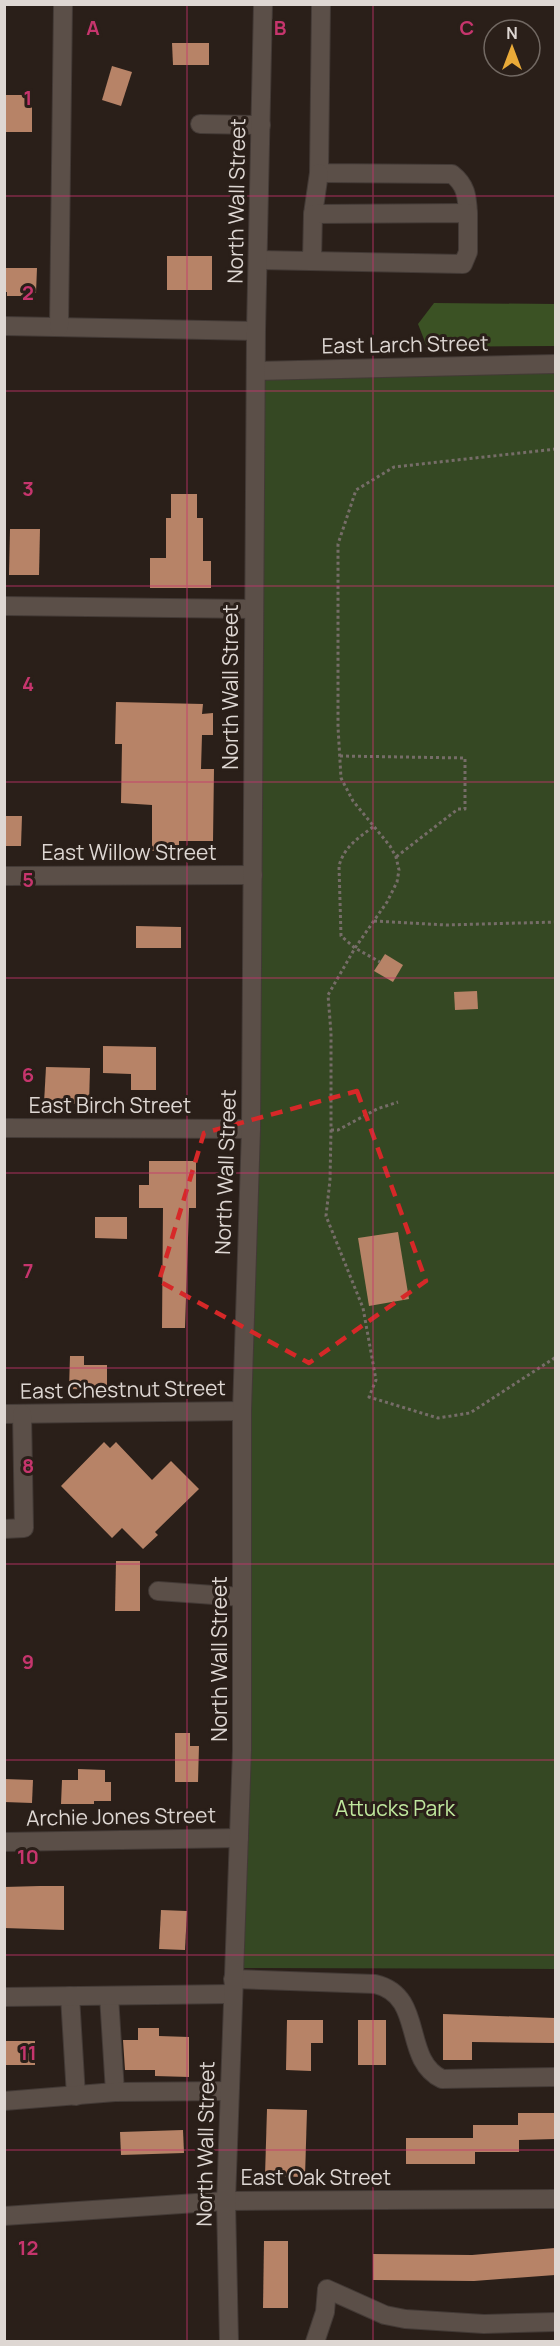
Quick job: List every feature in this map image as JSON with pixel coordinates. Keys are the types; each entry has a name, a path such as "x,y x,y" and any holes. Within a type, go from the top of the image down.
{"street":[{"path":"59,327 63,4"},
{"name":"North Wall Street","path":"229,2342 226,2200 242,1750 242,1411 250,1129 256,331 263,4"},
{"path":"312,261 313,214 320,173 321,4"},
{"path":"200,124 261,125"},
{"path":"259,260 463,264 468,252 467,195 462,182 452,174 320,173"},
{"path":"313,214 468,213"},
{"path":"4,326 256,331"},
{"name":"East Larch Street","path":"256,371 555,364"},
{"path":"4,606 253,609"},
{"name":"East Willow Street","path":"4,876 253,875"},
{"name":"East Birch Street","path":"4,1128 250,1129"},
{"name":"East Chestnut Street","path":"13,1414 242,1411"},
{"path":"4,1528 24,1528 13,1414"},
{"path":"158,1591 242,1597"},
{"name":"Archie Jones Street","path":"4,1842 239,1838"},
{"path":"4,1997 109,1996 233,1987 375,1984 386,1986 396,1993 412,2025 421,2057 433,2074 442,2079 555,2077"},
{"path":"70,1996 76,2096"},
{"path":"109,1996 115,2092"},
{"path":"4,2101 115,2092 229,2091"},
{"name":"East Oak Street","path":"4,2216 226,2200 555,2199"},
{"path":"315,2342 325,2312 327,2289 385,2315 405,2319 483,2324 555,2322"}],"path":[{"path":"555,449 394,467 356,490 338,544 338,727 341,778 352,801 396,857 399,870 397,882 387,902 355,948 328,995 332,1033 330,1180 326,1216 363,1308 376,1380 369,1397 438,1418 470,1413 555,1357"},
{"path":"340,756 465,758 465,809 458,809 396,857"},
{"path":"373,826 345,850 339,866 339,931 341,936 355,948 380,962"},
{"path":"374,921 446,925 555,922"},
{"path":"331,1130 338,1130 398,1102"}],"highlighted area":[{"path":"357,1091 426,1281 309,1363 159,1281 204,1133"}],"green space":[{"path":"434,303 555,304 555,346 427,347 418,324"},
{"name":"Attucks Park","path":"555,364 555,1969 234,1968 256,371"}],"building":[{"path":"172,43 209,43 209,65 173,65"},
{"path":"112,66 132,72 121,106 102,100"},
{"path":"4,95 32,95 32,132 4,132"},
{"path":"167,256 212,256 212,290 167,290"},
{"path":"4,268 37,268 36,293 27,293 27,296 7,296 7,292 4,292"},
{"path":"171,494 197,494 197,518 203,518 203,561 211,561 211,588 150,588 150,558 166,558 166,518 171,518"},
{"path":"10,529 40,529 39,575 9,575"},
{"path":"116,702 203,704 202,714 213,713 213,735 202,735 201,769 214,769 213,841 179,841 179,851 152,851 152,805 121,803 122,744 115,744"},
{"path":"4,816 22,816 21,846 4,846"},
{"path":"136,926 181,927 181,948 136,948"},
{"path":"385,954 403,965 393,982 374,971"},
{"path":"477,991 478,1009 455,1010 454,992"},
{"path":"103,1046 156,1047 156,1090 131,1090 131,1074 103,1073"},
{"path":"46,1067 90,1068 89,1104 44,1103"},
{"path":"149,1161 196,1161 196,1208 189,1208 185,1328 162,1328 163,1208 139,1208 139,1185 149,1185"},
{"path":"95,1217 127,1217 127,1239 95,1238"},
{"path":"398,1232 409,1299 369,1306 358,1238"},
{"path":"70,1356 84,1356 84,1365 107,1365 107,1390 69,1389"},
{"path":"104,1442 110,1448 116,1442 152,1480 171,1461 199,1489 155,1532 158,1535 143,1549 122,1528 112,1538 61,1486"},
{"path":"116,1561 140,1561 140,1611 115,1611"},
{"path":"175,1733 190,1733 190,1746 199,1746 198,1782 175,1782"},
{"path":"78,1769 105,1770 105,1782 111,1782 111,1801 94,1801 94,1804 61,1804 62,1780 78,1780"},
{"path":"4,1779 33,1780 32,1803 4,1802"},
{"path":"64,1886 64,1930 4,1928 4,1887"},
{"path":"161,1910 187,1911 185,1950 159,1949"},
{"path":"443,2014 555,2018 555,2043 472,2042 472,2060 443,2060"},
{"path":"287,2020 323,2020 323,2043 311,2043 311,2071 286,2070"},
{"path":"358,2020 386,2020 386,2065 358,2065"},
{"path":"138,2028 159,2028 159,2036 189,2037 189,2077 155,2076 155,2070 125,2070 123,2040 138,2040"},
{"path":"4,2041 35,2041 35,2065 4,2065"},
{"path":"267,2109 307,2110 305,2177 265,2176"},
{"path":"518,2113 555,2113 555,2139 519,2140 519,2152 475,2152 475,2164 406,2164 406,2138 473,2138 473,2125 518,2125"},
{"path":"183,2130 184,2153 121,2155 120,2132"},
{"path":"264,2241 288,2241 288,2308 263,2308"},
{"path":"555,2248 555,2275 474,2281 373,2280 373,2254 472,2255"}]}
